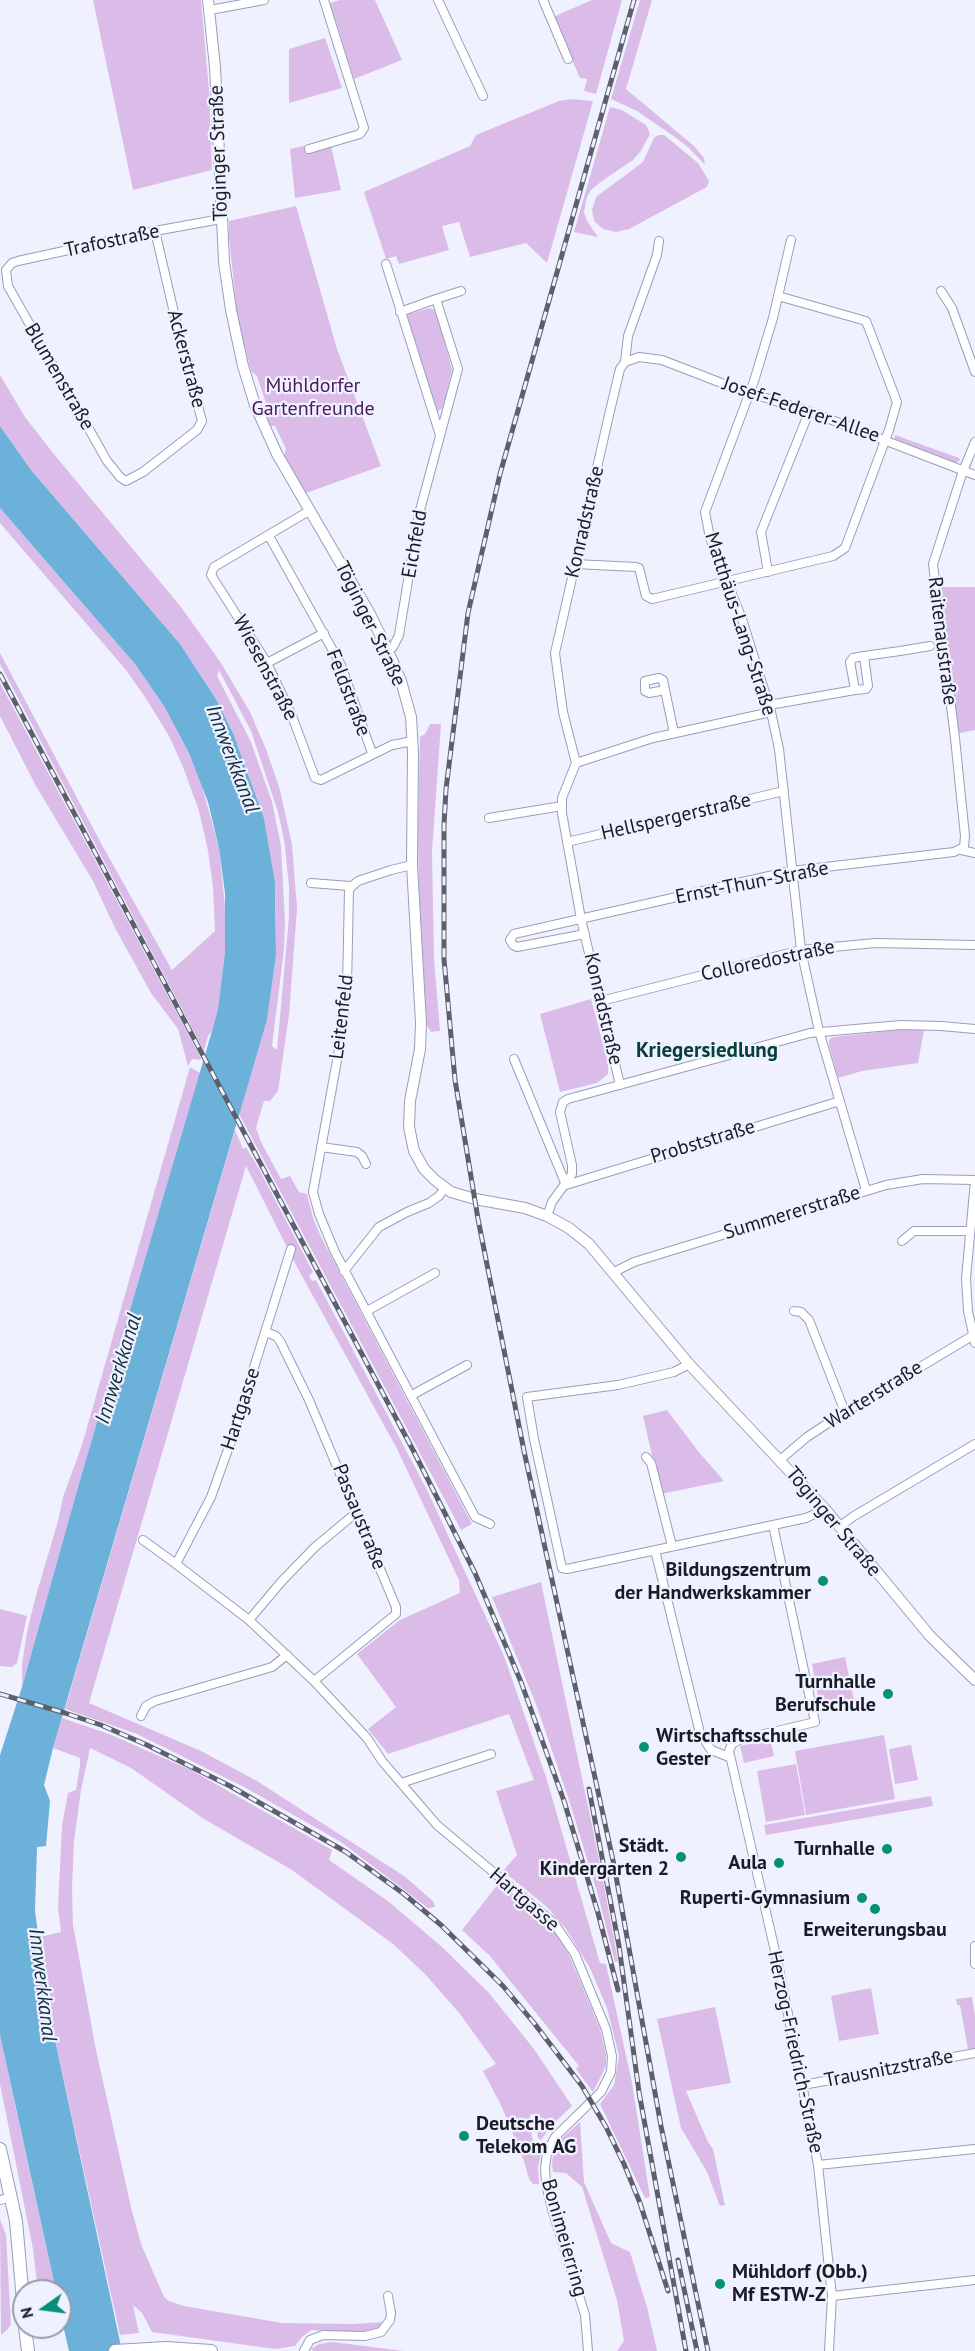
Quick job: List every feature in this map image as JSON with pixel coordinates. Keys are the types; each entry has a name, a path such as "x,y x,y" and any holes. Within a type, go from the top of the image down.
{"main road":[{"path":"0,2150 6,2198 19,2244 22,2279"},
{"path":"115,2351 166,2348 211,2351"}],"street":[{"path":"209,5 264,0"},
{"path":"309,149 360,134 364,128 324,0"},
{"path":"438,0 483,96"},
{"path":"543,0 568,59"},
{"name":"Töginger Straße","path":"209,5 215,67 221,219 229,302 248,385 277,453 309,512 365,605 388,651 408,706 413,741 412,865 421,1023 420,1049 410,1101 409,1127 417,1158 424,1169 444,1189 461,1196 525,1208 561,1222 579,1235 614,1272 688,1364 825,1509 925,1631 975,1680"},
{"name":"Trafostraße","path":"6,270 12,263 18,261 221,219"},
{"name":"Ackerstraße","path":"122,480 129,480 143,472 197,430 202,421 155,231"},
{"name":"Matthäus-Lang-Straße","path":"791,240 778,296 749,392 705,512 711,538 753,649 770,709 779,750 801,950 819,1031 866,1190"},
{"name":"Konradstraße","path":"620,1085 581,919 567,842 562,806 567,782 576,763 563,712 555,653 620,369 625,362 628,336 657,255 659,241"},
{"path":"386,264 440,436"},
{"name":"Blumenstraße","path":"6,270 8,286 107,460 122,480"},
{"path":"400,312 461,291"},
{"path":"941,291 952,308 975,372"},
{"path":"575,564 639,568 646,596 652,599 833,556 845,548 897,402 866,321 778,296"},
{"name":"Eichfeld","path":"388,651 393,647 399,635 419,514 458,369 436,299"},
{"name":"Josef-Federer-Allee","path":"625,362 639,357 662,360 809,412 975,475"},
{"path":"768,572 760,532 809,412"},
{"name":"Raitenaustraße","path":"962,848 966,836 933,564 963,471 975,442"},
{"name":"Wiesenstraße","path":"309,512 214,567 211,575 267,663 292,716 315,778 321,780 372,753 392,745 413,741"},
{"name":"Feldstraße","path":"269,536 324,633 344,674 372,753"},
{"name":"Feldstraße","path":"267,663 324,633"},
{"path":"855,690 850,659 930,646"},
{"path":"576,763 674,733 770,709 866,689 868,686 864,656"},
{"path":"665,690 674,733"},
{"name":"Hellspergerstraße","path":"567,842 784,791"},
{"path":"489,818 562,806"},
{"name":"Ernst-Thun-Straße","path":"581,919 791,871 867,864 962,848 975,853"},
{"path":"311,883 350,886 391,870 412,865"},
{"name":"Leitenfeld","path":"350,886 347,987 313,1192 315,1203 344,1271 475,1517 490,1524"},
{"name":"Konradstraße","path":"581,919 514,934 510,942 517,946 585,934"},
{"name":"Colloredostraße","path":"600,1001 801,950 875,943 975,945"},
{"path":"547,1216 552,1202 572,1174 561,1107 568,1099 819,1031 902,1025 975,1029"},
{"path":"514,1059 566,1185"},
{"name":"Probststraße","path":"566,1185 840,1101"},
{"path":"321,1147 357,1152 362,1155 366,1164"},
{"name":"Summererstraße","path":"614,1272 634,1262 866,1190 923,1179 975,1181"},
{"path":"974,1340 967,1295 975,1181"},
{"path":"344,1271 380,1227 429,1203 444,1189"},
{"path":"902,1241 914,1232 970,1231"},
{"name":"Hartgasse","path":"176,1564 211,1497 231,1441 291,1249"},
{"path":"367,1311 435,1273"},
{"path":"794,1311 801,1312 809,1320 845,1412"},
{"name":"Passaustraße","path":"266,1332 276,1336 280,1341 329,1443 396,1607 396,1614 314,1681"},
{"name":"Warterstraße","path":"780,1460 807,1437 845,1412 974,1340"},
{"path":"688,1364 674,1372 618,1385 527,1396 562,1568 567,1569 806,1518 825,1509"},
{"path":"412,1395 467,1365"},
{"path":"840,1527 854,1516 975,1444"},
{"path":"646,1457 651,1463 672,1546"},
{"path":"249,1620 315,1547 351,1516 358,1513"},
{"path":"655,1550 700,1733 711,1750 729,1758 729,1748 739,1740 815,1722 773,1525"},
{"name":"Hartgasse","path":"143,1540 249,1620 287,1655 367,1738 382,1761 437,1824 554,1923 568,1941 582,1968 606,2029 612,2063 608,2079 601,2092 561,2129"},
{"path":"141,1716 146,1706 155,1701 272,1667 287,1655"},
{"path":"401,1783 491,1754"},
{"name":"Herzog-Friedrich-Straße","path":"729,1758 764,1904 818,2165 832,2296 829,2351"},
{"path":"975,1946 973,1954 975,1964"},
{"name":"Trausnitzstraße","path":"803,2085 975,2053"},
{"name":"Bonimeierring","path":"561,2129 547,2152 546,2184 582,2300 588,2351"},
{"path":"818,2165 975,2149"},
{"path":"832,2296 975,2280"},
{"path":"304,2351 310,2340 323,2335 365,2336 381,2332 390,2320 388,2296"}],"green space":[{"path":"93,0 201,0 209,91 212,170 133,190"},
{"path":"340,0 375,0 402,60 354,79 330,3"},
{"path":"592,0 622,0 596,94 584,91 587,79 580,78 553,17"},
{"path":"640,0 652,0 626,89 694,146 704,158 705,165 688,147 672,135 637,111 611,99"},
{"path":"325,38 342,88 289,103 289,49"},
{"path":"572,99 593,101 547,263 526,243 470,257 459,222 442,226 449,250 399,264 396,256 386,259 364,192 470,146 476,135 559,101"},
{"path":"610,107 622,110 646,125 650,134 633,160 602,181 591,190 587,197 584,212 598,237 574,232"},
{"path":"664,135 698,163 709,181 707,187 629,229 616,232 603,229 595,222 593,216 592,210 596,197 643,162 654,138"},
{"path":"307,145 309,152 331,146 341,190 295,198 290,149"},
{"name":"Mühldorfer Gartenfreunde","path":"296,206 337,349 381,466 306,493 284,455 286,449 275,426 270,426 266,417 269,412 257,376 251,371 237,315 229,236 229,221"},
{"path":"430,308 436,311 452,370 443,407 439,411 436,410 406,317"},
{"path":"0,375 25,417 181,607 221,663 250,712 266,749 280,790 292,845 297,908 289,1015 278,1091 270,1101 264,1101 256,1128 281,1179 290,1176 299,1192 307,1194 321,1237 472,1524 461,1530 239,1114 267,1020 276,955 276,913 275,882 264,818 233,733 216,699 180,644 31,470 0,426","holes":["219,670 251,731 278,812 284,839 289,886 289,917 277,1050 272,1046 285,923 281,846 272,802 251,742 217,676"]},
{"path":"895,435 960,460 956,463 895,440"},
{"path":"0,508 135,664 164,706 200,779 219,848 226,917 225,952 218,1009 204,1051 0,664 0,653 102,845 172,970 215,931 213,887 208,851 199,811 183,767 169,736 126,670 0,523"},
{"path":"933,587 975,587 975,730 950,735"},
{"path":"0,683 201,1058 200,1060 192,1059 188,1066 178,1029 151,993 114,926 93,881 36,786 0,716"},
{"path":"430,724 441,724 432,852 434,959 440,1031 431,1032 427,1026 419,892 418,825 420,737 425,734"},
{"path":"591,999 608,1062 608,1074 597,1083 560,1092 540,1014"},
{"path":"897,1030 924,1030 918,1063 862,1071 838,1078 829,1040 833,1037"},
{"path":"190,1067 200,1073 78,1487 22,1687 22,1664 35,1599 63,1497 82,1445"},
{"path":"235,1130 243,1149 246,1147 259,1169 313,1272 309,1276 312,1281 316,1280 427,1490 504,1656 546,1777 600,1963 606,1964 632,2083 650,2197 645,2198 600,2104 614,2085 619,2056 607,2008 590,1968 566,1929 547,1907 503,1871 517,1855 496,1791 534,1780 509,1714 388,1754 368,1729 396,1707 357,1654 400,1620 460,1593 459,1580 397,1449 296,1265 246,1166 89,1703 201,1751 257,1781 404,1876 433,1901 435,1907 428,1908 341,1842 246,1788 137,1734 65,1709"},
{"path":"667,1410 724,1481 661,1494 643,1416"},
{"path":"541,1582 600,1864 618,1961 615,1962 598,1895 569,1800 536,1704 492,1597"},
{"path":"0,1609 27,1616 17,1663 12,1667 0,1666"},
{"path":"845,1657 854,1701 820,1707 812,1664"},
{"path":"62,1718 109,1734 191,1770 332,1850 329,1860 388,1901 442,1947 489,1993 534,2049 572,2106 552,2125 541,2140 538,2138 535,2115 530,2114 532,2138 541,2152 538,2168 539,2184 533,2184 529,2179 501,2105 483,2071 496,2064 460,2014 425,1974 393,1944 292,1870 204,1819 131,1768 90,1748 74,1841 73,1925 96,2050 131,2207 141,2244 164,2297 184,2306 282,2323 384,2322 379,2329 371,2333 312,2330 295,2346 275,2349 152,2332 142,2313 133,2305 139,2333 120,2335 53,2031 37,1936 61,1932 58,1908 62,1826 68,1793 76,1790 80,1765 80,1758 53,1748"},
{"path":"884,1735 895,1799 806,1815 795,1751"},
{"path":"770,1739 774,1756 744,1763 740,1746"},
{"path":"911,1745 918,1780 895,1784 889,1749"},
{"path":"796,1764 805,1815 766,1822 757,1771"},
{"path":"931,1796 933,1806 766,1835 764,1825"},
{"path":"498,1884 546,1923 558,1936 570,1957 600,2029 606,2054 606,2066 593,2092 576,2069 579,2066 490,1956 462,1930"},
{"path":"871,1988 879,2034 839,2041 831,1996"},
{"path":"972,1997 975,2016 975,2048 968,2049 960,2005 957,2005 956,1999"},
{"path":"715,2007 731,2083 686,2091 713,2149 725,2205 720,2206 707,2172 681,2128 657,2019"},
{"path":"0,2034 53,2279 37,2279 33,2249 0,2084"},
{"path":"580,2122 584,2182 611,2243 630,2252 647,2307 657,2351 617,2351 624,2341 617,2300 582,2187 566,2173 553,2172 553,2155 562,2138"},
{"path":"0,2219 6,2235 11,2325 1,2335"},
{"path":"333,2342 403,2351 313,2351 311,2349 319,2344"}],"water":[{"name":"Innwerkkanal","path":"0,426 31,470 180,644 216,699 233,733 264,818 275,882 276,955 267,1020 53,1748 44,1785 50,1801 46,1846 37,1847 35,1911 45,1985 122,2351 69,2351 66,2339 72,2339 72,2279 53,2279 0,2035 0,1755 22,1687 218,1009 225,952 225,893 219,848 208,802 189,753 164,706 135,664 0,508"}],"railway":[{"path":"634,0 500,474 468,613 446,789 444,959 455,1080 478,1219 524,1451 614,1865 661,2126 708,2351"},
{"path":"0,674 413,1450 475,1573 521,1682 564,1801 598,1913 618,1990"},
{"path":"0,1694 101,1725 230,1786 346,1852 404,1894 441,1925 503,1986 582,2086 624,2164 640,2203 668,2291"},
{"path":"589,1789 619,1946 640,2099"},
{"path":"639,2092 686,2351"},
{"path":"678,2260 697,2351"}],"place":[{"name":"Bildungszentrum der Handwerkskammer","path":"823,1581"},
{"name":"Turnhalle Berufschule","path":"888,1694"},
{"name":"Wirtschaftsschule Gester","path":"644,1747"},
{"name":"Turnhalle","path":"887,1849"},
{"name":"Städt. Kindergarten 2","path":"681,1857"},
{"name":"Aula","path":"779,1863"},
{"name":"Ruperti-Gymnasium","path":"862,1898"},
{"name":"Erweiterungsbau","path":"875,1909"},
{"name":"Deutsche Telekom AG","path":"464,2136"},
{"name":"Mühldorf (Obb.) Mf ESTW-Z","path":"720,2284"}],"district":[{"name":"Kriegersiedlung","path":"707,1051"}]}
